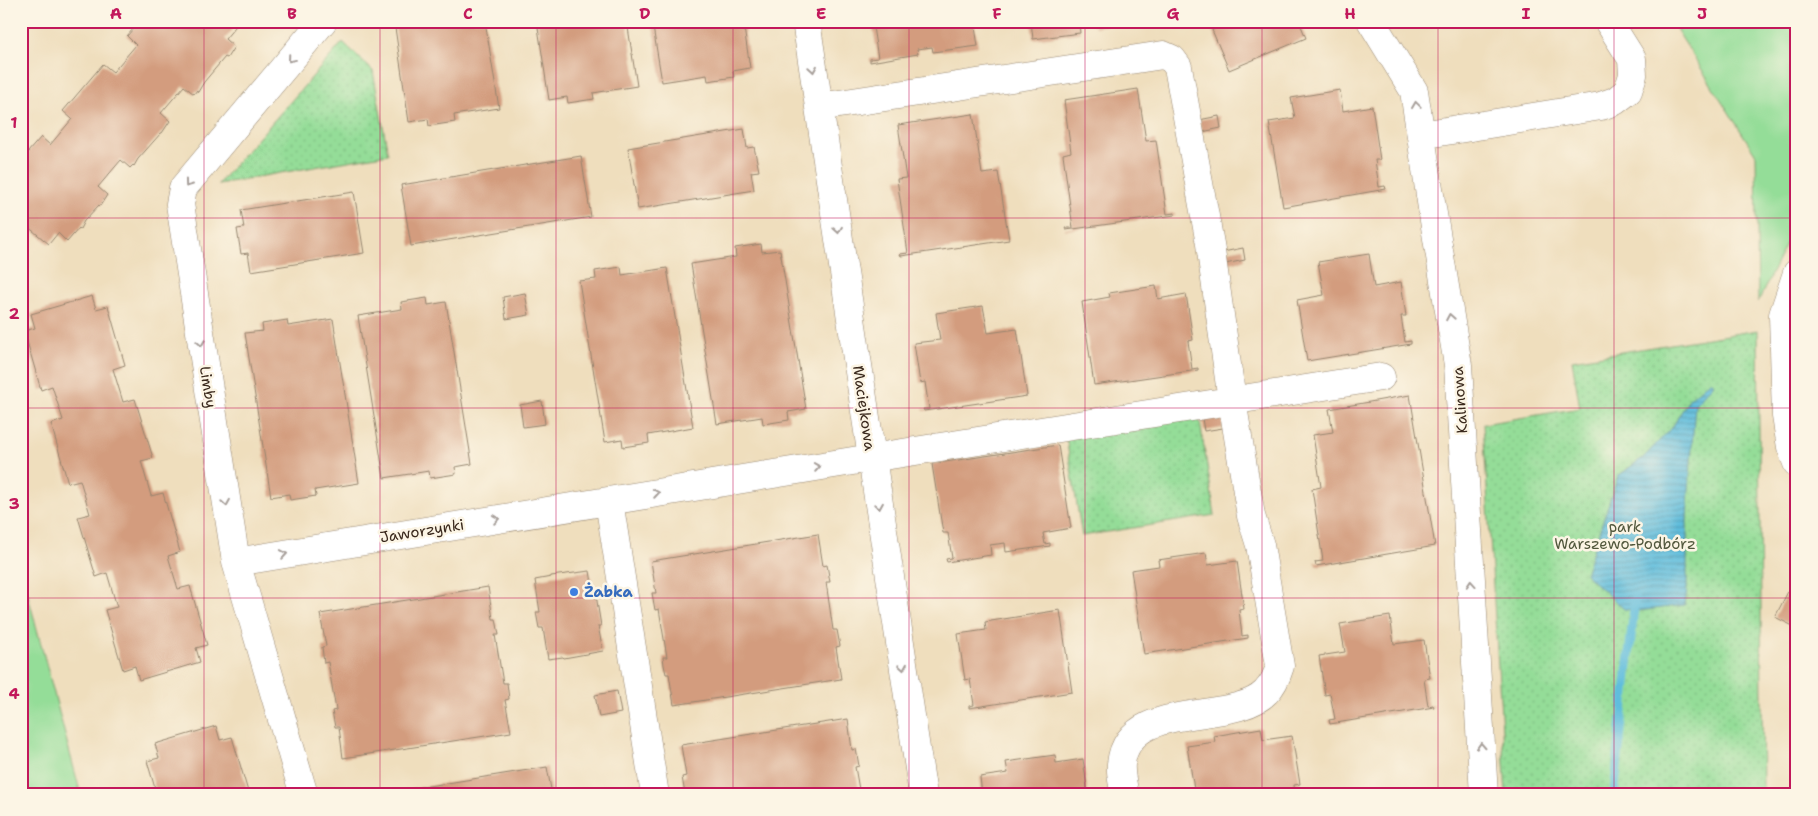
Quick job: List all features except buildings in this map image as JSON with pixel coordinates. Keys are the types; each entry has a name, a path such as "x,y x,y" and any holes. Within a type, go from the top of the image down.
{"street":[{"name":"Limby","path":"304,795 236,562 180,204 183,188 323,21"},
{"name":"Maciejkowa","path":"806,21 923,795"},
{"name":"Kalinowa","path":"1371,21 1414,91 1458,365 1484,795"},
{"path":"1421,135 1601,106 1615,101 1628,91 1633,75 1632,59 1608,21"},
{"path":"819,107 1163,55 1172,60 1178,67 1210,244 1251,516 1260,545 1280,666 1276,678 1265,694 1245,705 1159,721 1138,733 1128,746 1121,765 1125,795"},
{"path":"1797,273 1783,315 1786,416 1791,447 1797,463"},
{"name":"Jaworzynki","path":"236,562 1381,377"},
{"path":"609,501 655,795"}],"green space":[{"path":"1671,21 1797,21 1797,221 1758,302 1756,155"},
{"path":"343,42 373,71 388,154 218,184"},
{"name":"park Warszewo-Podbórz","path":"1758,330 1763,795 1506,795 1483,424 1580,408 1572,360"},
{"path":"1199,416 1215,515 1082,536 1066,437"},
{"path":"21,569 81,795 21,795"}],"water":[{"path":"1711,380 1714,384 1695,404 1687,518 1687,589 1685,605 1638,611 1624,609 1585,574 1618,476 1644,457 1673,426 1689,399"}],"waterway":[{"path":"1614,795 1635,599"}],"place":[{"name":"Żabka","path":"574,592"}]}
